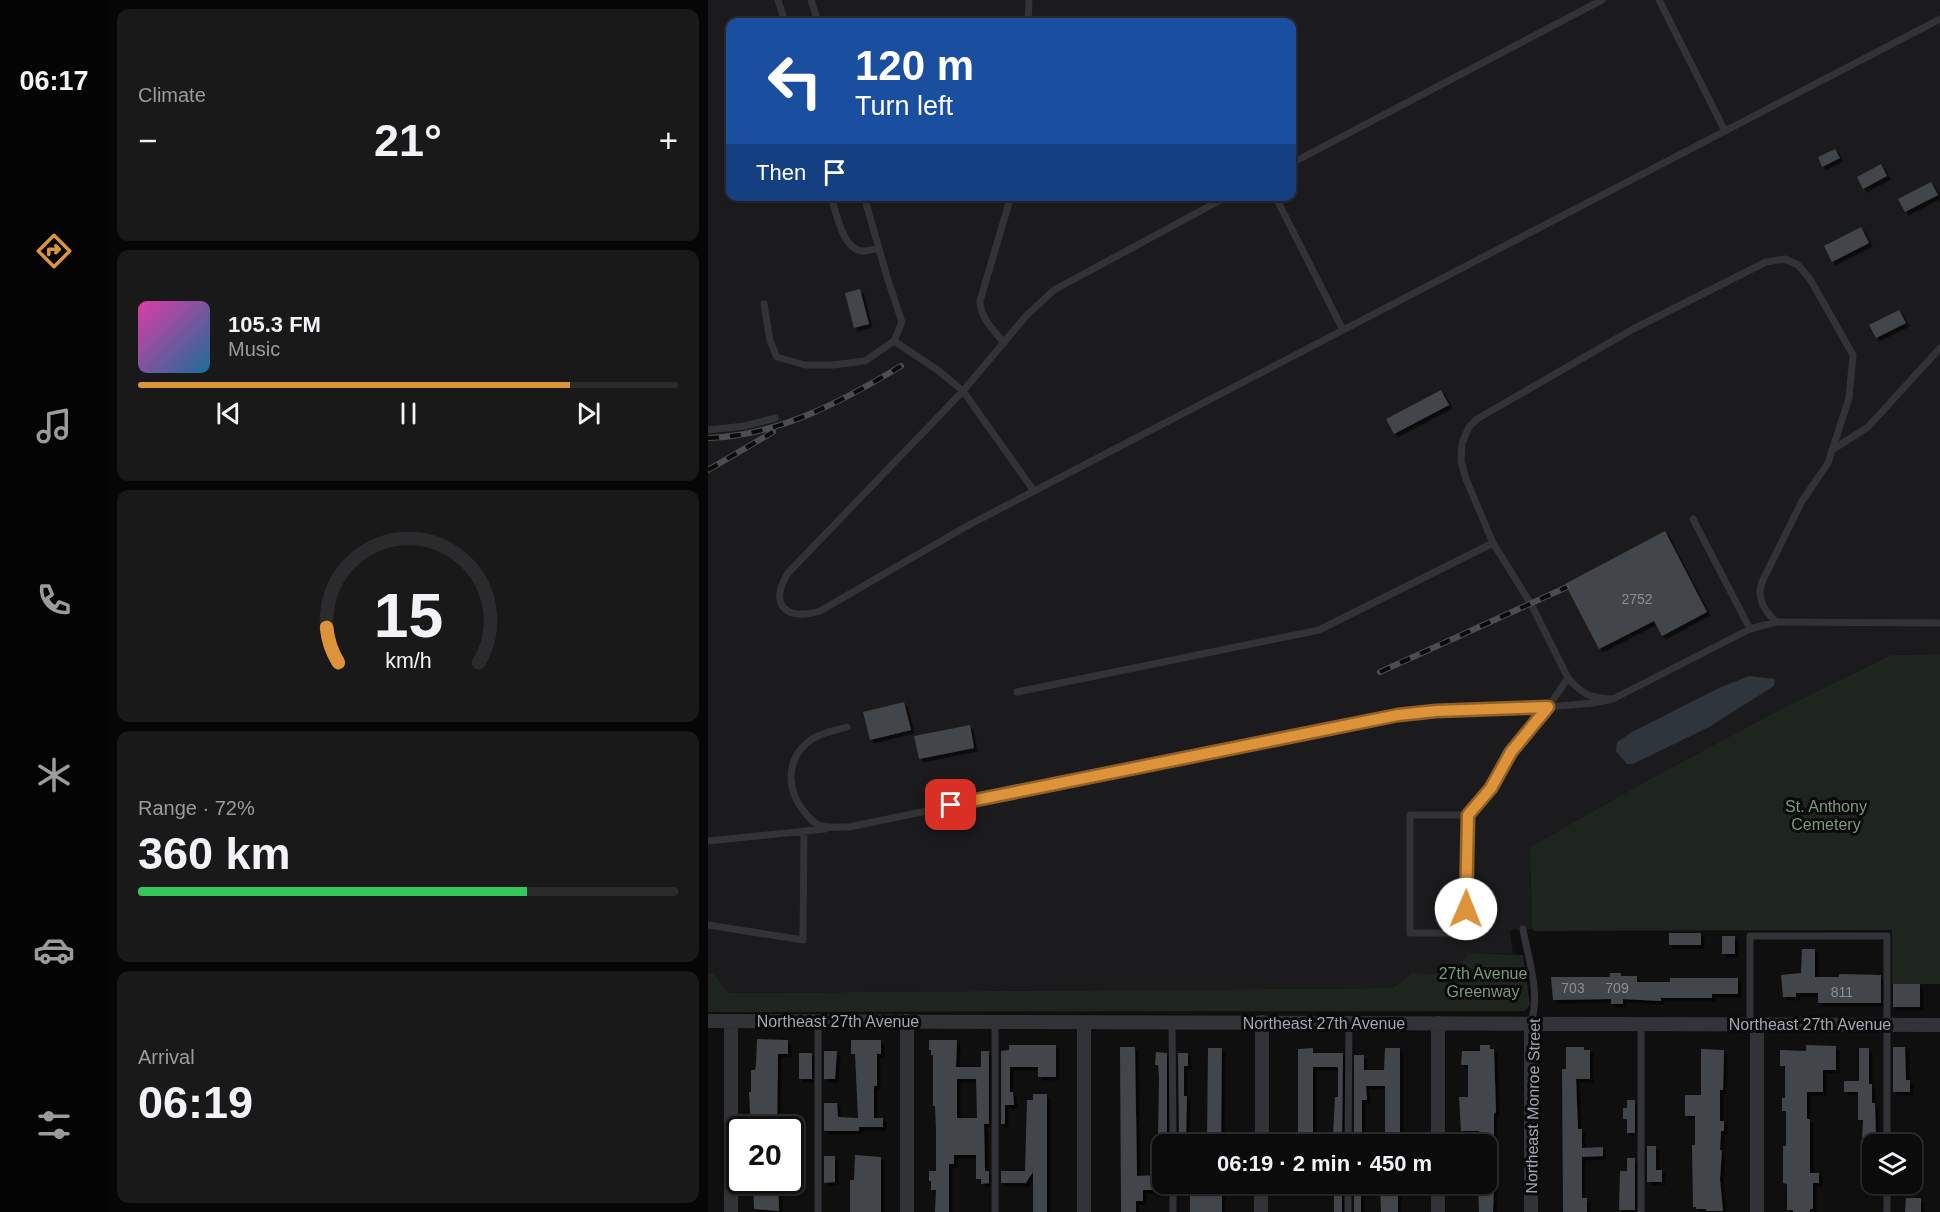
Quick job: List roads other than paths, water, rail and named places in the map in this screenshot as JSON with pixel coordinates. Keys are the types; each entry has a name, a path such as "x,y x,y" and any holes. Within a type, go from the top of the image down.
{"street":[{"name":"Northeast 27th Avenue","path":"708,1021 1940,1024"},
{"path":"731,1021 731,1212"},
{"path":"907,1021 907,1212"},
{"path":"1084,1022 1084,1212"},
{"path":"1262,1022 1262,1134"},
{"path":"1437,1023 1437,1134"},
{"name":"Northeast Monroe Street","path":"1531,1212 1532,1023"},
{"path":"1753,1024 1757,1212"},
{"path":"1261,1212 1262,1194"},
{"path":"1437,1194 1437,1212"}],"lane":[{"path":"778,0 784,18"},
{"path":"811,0 817,18"},
{"path":"1028,18 1029,0"},
{"path":"1296,161 1602,0"},
{"path":"1659,0 1725,131"},
{"path":"1219,201 1054,290 1026,316 963,391 788,573 781,584 780,598 785,609 793,615 806,615 820,610 967,526 1940,19"},
{"path":"832,201 839,225 851,246 862,252 879,248"},
{"path":"764,304 770,341 777,357 805,365 865,361 894,341 902,322 865,201"},
{"path":"1004,343 985,320 980,309 980,301 1010,201"},
{"path":"1278,201 1343,330"},
{"path":"1613,699 1593,698 1579,691 1568,678 1531,604 1493,543 1466,479 1461,461 1462,443 1469,427 1477,418 1633,329 1766,262 1785,259 1798,265 1810,279 1852,355 1849,398 1828,464 1802,501 1760,589 1764,610 1776,622"},
{"path":"894,341 933,367 963,391 1035,491"},
{"path":"1832,450 1868,427 1940,348"},
{"path":"708,430 745,426 775,418"},
{"path":"1692,519 1749,629"},
{"path":"1017,692 1319,630 1493,543"},
{"path":"708,841 849,827 1386,717 1436,711 1593,704 1613,699 1749,629 1776,622 1940,623"},
{"path":"1468,815 1410,814 1410,933 1466,933 1468,815 1491,788 1511,752 1548,707 1568,678"},
{"path":"833,828 813,821 800,808 790,783 790,771 800,750 810,741 825,733 847,727"},
{"path":"708,926 803,940 804,831"},
{"name":"Northeast Monroe Street","path":"1523,929 1534,981 1536,1010 1532,1023"},
{"path":"1753,1024 1749,936 1887,936 1887,1134"},
{"path":"818,1021 818,1212"},
{"path":"995,1021 995,1212"},
{"path":"1172,1022 1173,1134"},
{"path":"1348,1023 1348,1134"},
{"path":"1641,1023 1641,1212"},
{"path":"1173,1194 1173,1212"},
{"path":"1348,1194 1348,1212"},
{"path":"1887,1194 1887,1212"}],"railway":[{"path":"708,438 734,436 785,424 833,404 901,366"},
{"path":"708,470 773,432"},
{"path":"1380,672 1567,587"}],"park label":[{"name":"St. Anthony Cemetery","path":"1826,815"},
{"name":"27th Avenue Greenway","path":"1483,982"}]}
